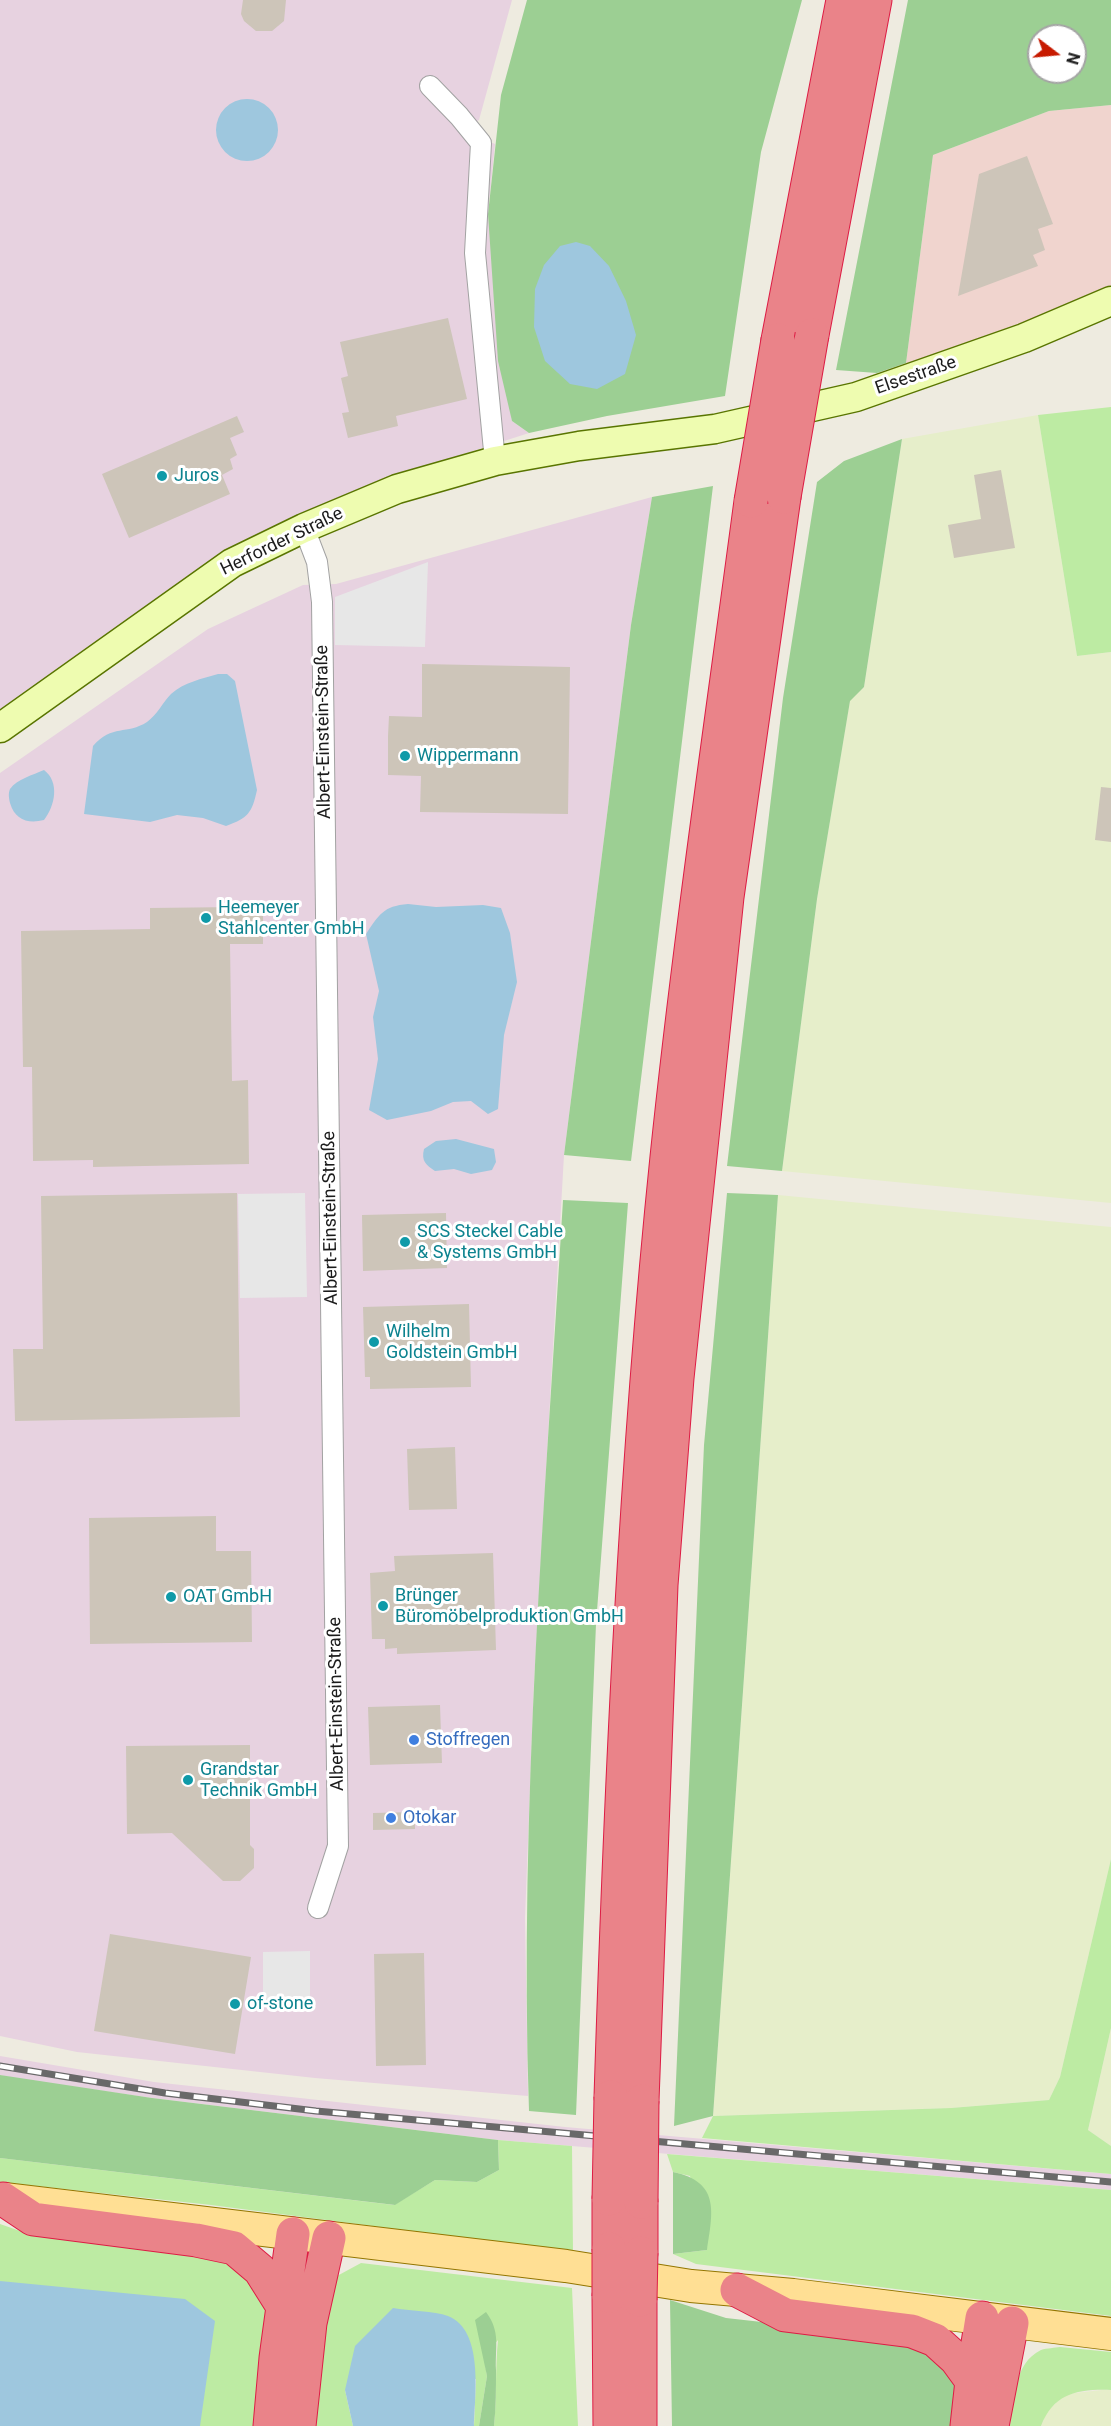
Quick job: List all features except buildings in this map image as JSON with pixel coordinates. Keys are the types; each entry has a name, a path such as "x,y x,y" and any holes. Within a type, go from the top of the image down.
{"highway":[{"path":"586,2426 590,2399 641,2253 641,2202 627,2099 620,1812 645,1401 667,1159 696,897 751,501 778,340 843,0"},
{"path":"640,2426 625,2298 609,2249 609,2199 627,2099 677,1378 727,897 784,497 875,0"},
{"path":"1,2199 33,2219 196,2240 234,2248 260,2270 282,2305"},
{"path":"270,2426 282,2305 293,2234"},
{"path":"299,2426 310,2323 329,2238"},
{"path":"738,2290 785,2315 912,2331 934,2340 956,2360 972,2381"},
{"path":"967,2426 972,2381 997,2321"},
{"path":"992,2426 997,2321"},
{"path":"608,2343 610,2426"}],"main road":[{"path":"1,2199 566,2266 690,2286 1111,2334"}],"street":[{"path":"430,86 481,143 475,253 495,461"},
{"name":"Elsestraße","path":"715,429 856,397 1024,338 1111,300"},
{"name":"Herforder Straße","path":"0,728 232,563 304,528 397,489 495,461 579,446 715,429"},
{"name":"Albert-Einstein-Straße","path":"304,528 317,562 322,602 338,1846 318,1908"}],"shaded area":[{"path":"0,0 512,0 479,120 460,130 495,144 488,214 512,421 529,433 392,477 0,715"},
{"path":"1111,105 1111,291 907,367 933,155 1049,111"},
{"path":"652,497 631,625 564,1155 534,1683 525,1918 528,2096 315,2078 77,2052 0,2036 0,773 208,629 303,585 336,584"},
{"path":"428,562 425,647 335,645 335,597"},
{"path":"305,1193 307,1297 240,1298 238,1194"},
{"path":"310,1951 310,2001 263,2001 263,1952"},
{"path":"0,2056 154,2082 565,2127 1111,2174 1111,2190 498,2140 152,2098 13,2078 0,2075"}],"green space":[{"path":"527,0 802,0 761,152 725,396 607,416 529,433 512,421 498,361 488,214 501,95"},
{"path":"908,0 1111,0 1111,105 1049,111 933,155 906,363 877,373 836,370"},
{"path":"1111,407 1111,652 1077,656 1038,415"},
{"path":"1038,415 1077,656 1111,652 1111,1203 782,1171 817,899 850,700 864,687 902,439"},
{"path":"902,439 864,687 850,701 817,899 782,1171 727,1166 783,698 817,482 844,461"},
{"path":"713,486 631,1161 564,1155 631,625 652,497"},
{"path":"727,1193 778,1195 713,2116 674,2126 704,1445"},
{"path":"778,1195 1111,1227 1111,1859 1060,2077 1049,2100 951,2108 713,2116"},
{"path":"563,1200 628,1203 596,1624 576,2115 529,2111 527,1997 531,1769 536,1655"},
{"path":"1111,1859 1111,2028 1088,2130 1111,2146 1111,2174 702,2138 713,2116 951,2108 1049,2100 1060,2077"},
{"path":"1111,2028 1111,2146 1088,2130"},
{"path":"0,2075 152,2098 498,2140 499,2170 477,2182 435,2180 395,2205 0,2158"},
{"path":"498,2140 572,2146 573,2252 211,2205 0,2182 0,2158 394,2205 435,2180 477,2182 499,2170"},
{"path":"667,2154 1111,2190 1111,2316 696,2264 673,2254 707,2250 690,2176 673,2172"},
{"path":"673,2172 699,2183 710,2200 711,2223 707,2250 673,2254"},
{"path":"0,2224 20,2231 113,2239 214,2254 247,2272 267,2308 258,2426 200,2426 200,2423 0,2281"},
{"path":"361,2263 572,2288 578,2426 494,2426 498,2340 484,2357 487,2376 479,2426 474,2426 476,2379 345,2390 353,2426 311,2426 325,2309 337,2276"},
{"path":"670,2300 726,2318 887,2336 942,2361 957,2388 954,2426 672,2426"},
{"path":"486,2312 494,2326 496,2340 494,2426 479,2426 487,2376 475,2320"},
{"path":"1060,2347 1111,2352 1111,2390 1078,2392 1068,2395 1053,2406 1041,2426 1010,2426 1017,2383 1025,2364 1041,2350"},
{"path":"1111,2390 1111,2426 1041,2426 1047,2411 1066,2394"}],"water":[{"path":"247,99 259,101 269,108 276,118 278,130 276,142 269,152 259,159 247,161 235,159 225,152 218,142 216,130 218,118 225,108 235,101"},
{"path":"576,242 590,246 609,266 626,301 636,335 625,374 597,389 570,384 545,361 534,327 535,289 544,265 560,246"},
{"path":"218,674 227,674 235,681 257,790 248,814 226,826 203,818 177,815 150,822 84,814 93,746 113,732 140,726 147,722 171,694 182,687 193,681"},
{"path":"44,770 54,787 51,808 44,820 28,821 19,817 12,809 9,798 10,789 21,780"},
{"path":"408,904 436,907 483,905 501,908 510,933 517,982 504,1035 498,1109 488,1114 471,1101 453,1102 431,1111 387,1120 369,1110 378,1059 373,1017 379,991 366,934 387,909"},
{"path":"456,1139 494,1149 496,1162 492,1170 471,1174 454,1169 435,1171 427,1165 423,1157 424,1149 436,1141"},
{"path":"0,2281 185,2299 215,2321 200,2426 0,2426"},
{"path":"393,2308 436,2313 448,2316 459,2323 467,2335 475,2365 474,2426 353,2426 345,2390 355,2346"}],"railway":[{"path":"0,2066 165,2093 316,2111 1111,2182"}],"place":[{"name":"Juros","path":"162,476"},
{"name":"Wippermann","path":"405,756"},
{"name":"Heemeyer Stahlcenter GmbH","path":"206,918"},
{"name":"SCS Steckel Cable & Systems GmbH","path":"405,1242"},
{"name":"Wilhelm Goldstein GmbH","path":"374,1342"},
{"name":"OAT GmbH","path":"171,1597"},
{"name":"Brünger Büromöbelproduktion GmbH","path":"383,1606"},
{"name":"Stoffregen","path":"414,1740"},
{"name":"Grandstar Technik GmbH","path":"188,1780"},
{"name":"Otokar","path":"391,1818"},
{"name":"of-stone","path":"235,2004"}]}
